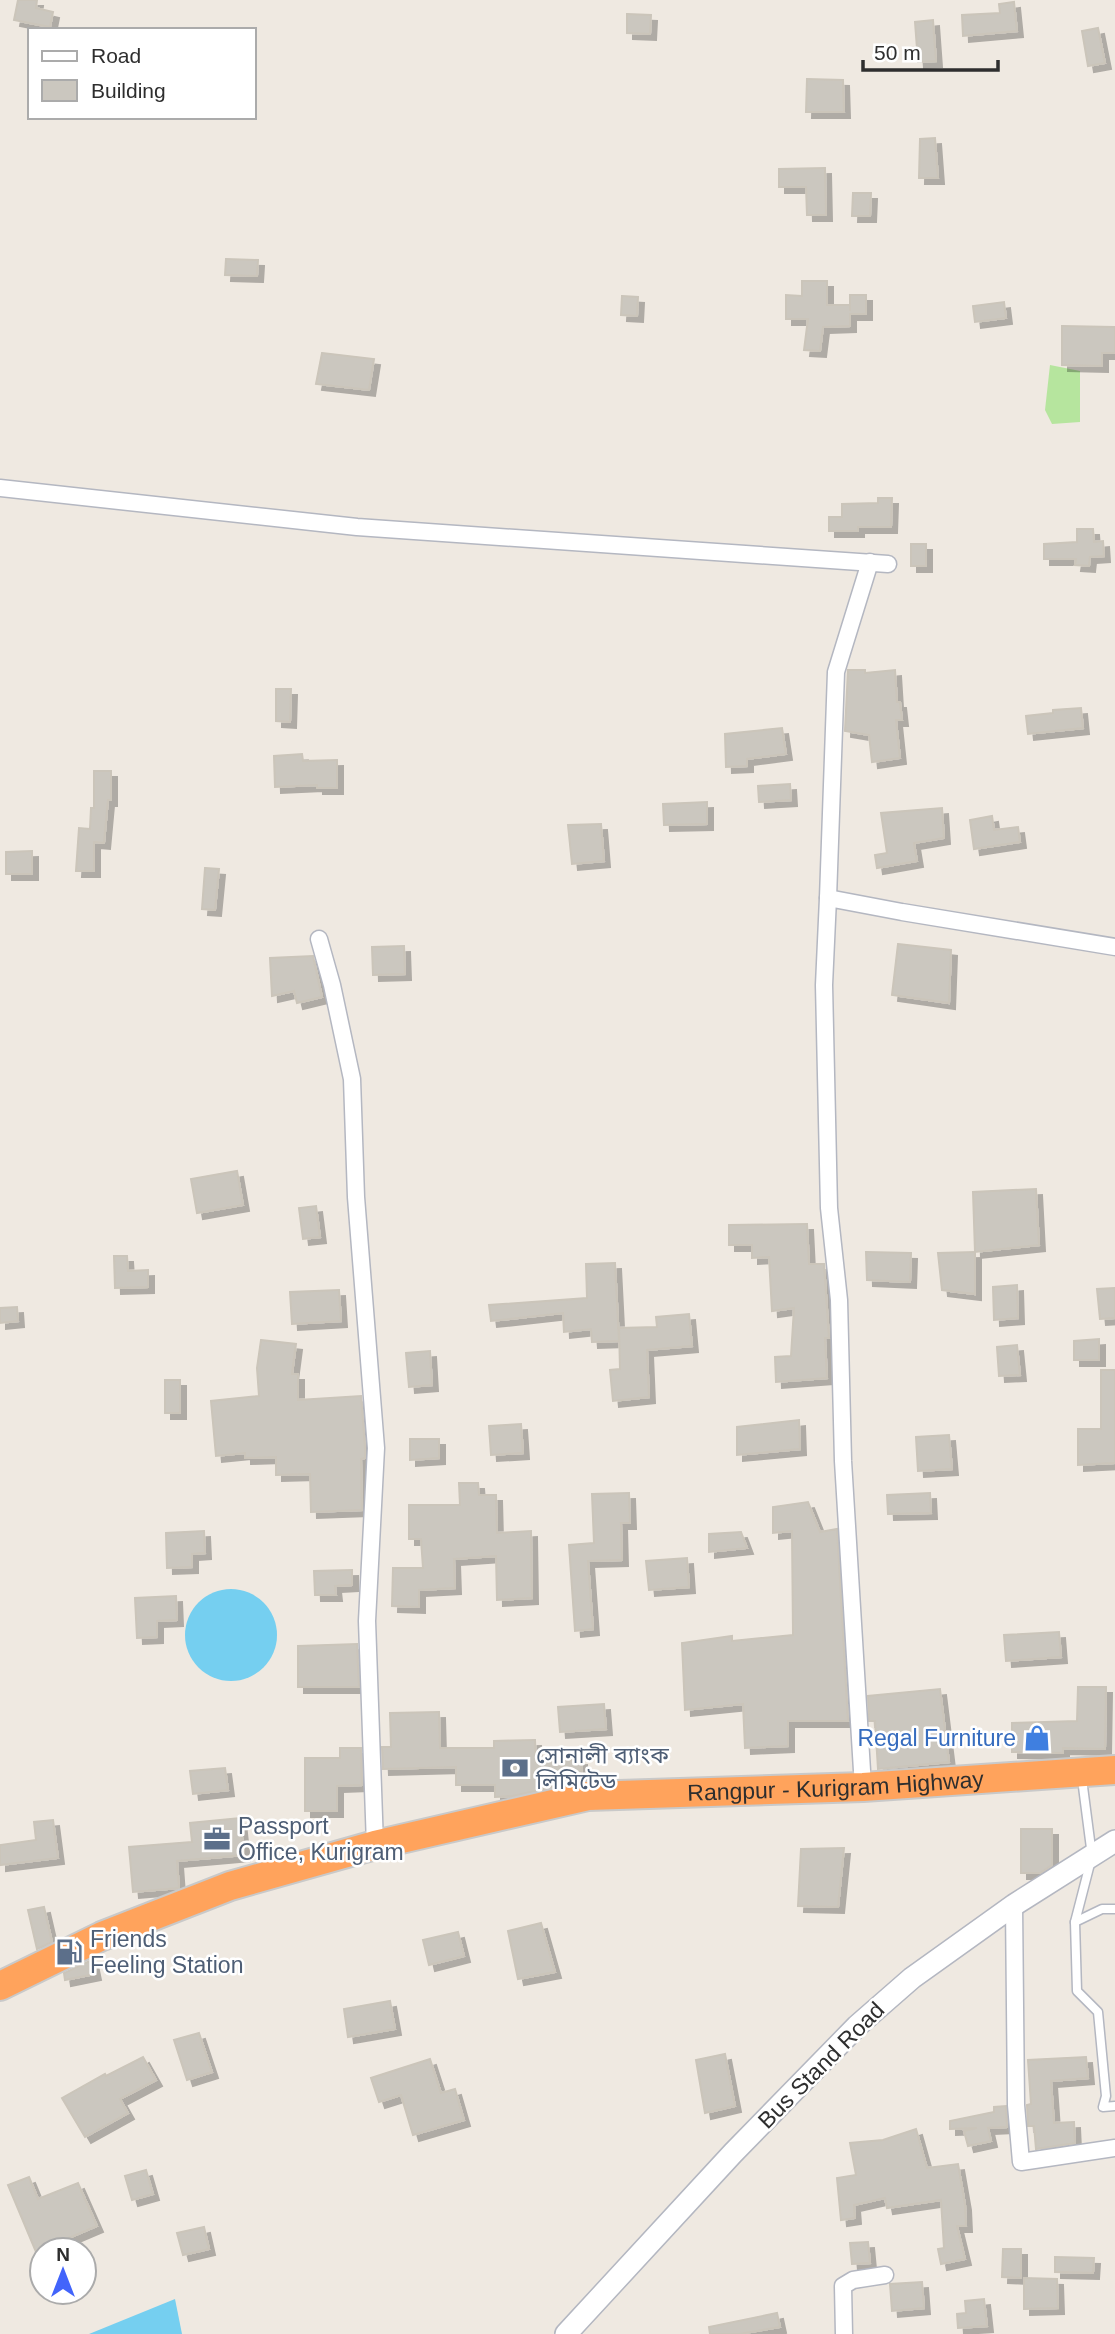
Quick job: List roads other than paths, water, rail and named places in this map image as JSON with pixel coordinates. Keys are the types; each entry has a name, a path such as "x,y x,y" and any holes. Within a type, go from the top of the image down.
{"highway":[{"name":"Rangpur - Kurigram Highway","path":"0,1986 103,1936 230,1886 375,1845 589,1796 863,1787 1115,1770"}],"street":[{"path":"0,488 357,527 888,564"},
{"path":"863,1787 843,1461 839,1300 828,1208 824,985 836,673 870,562"},
{"path":"828,898 1115,947"},
{"path":"319,939 352,1079 356,1197 376,1448 368,1621 375,1845"},
{"name":"Bus Stand Road","path":"566,2334 733,2153 857,2026 912,1978 1014,1905 1115,1841"},
{"path":"1014,1905 1016,2105 1021,2162 1115,2148"},
{"path":"844,2334 843,2286 853,2280 885,2275"}],"lane":[{"path":"1081,1772 1092,1856 1075,1922 1077,1991 1098,2012 1106,2096 1103,2107 1115,2106"},
{"path":"1075,1922 1102,1909 1115,1909"}],"water":[{"path":"231,1589 249,1592 264,1602 274,1617 277,1635 274,1653 264,1668 249,1678 231,1681 213,1678 198,1668 188,1653 185,1635 188,1617 198,1602 213,1592"},
{"path":"175,2299 182,2334 89,2334"}],"place":[{"name":"Regal Furniture","path":"1037,1738"},
{"name":"সোনালী ব্যাংক লিমিটেড","path":"515,1768"},
{"name":"Passport Office, Kurigram","path":"217,1839"},
{"name":"Friends Feeling Station","path":"69,1952"}]}
